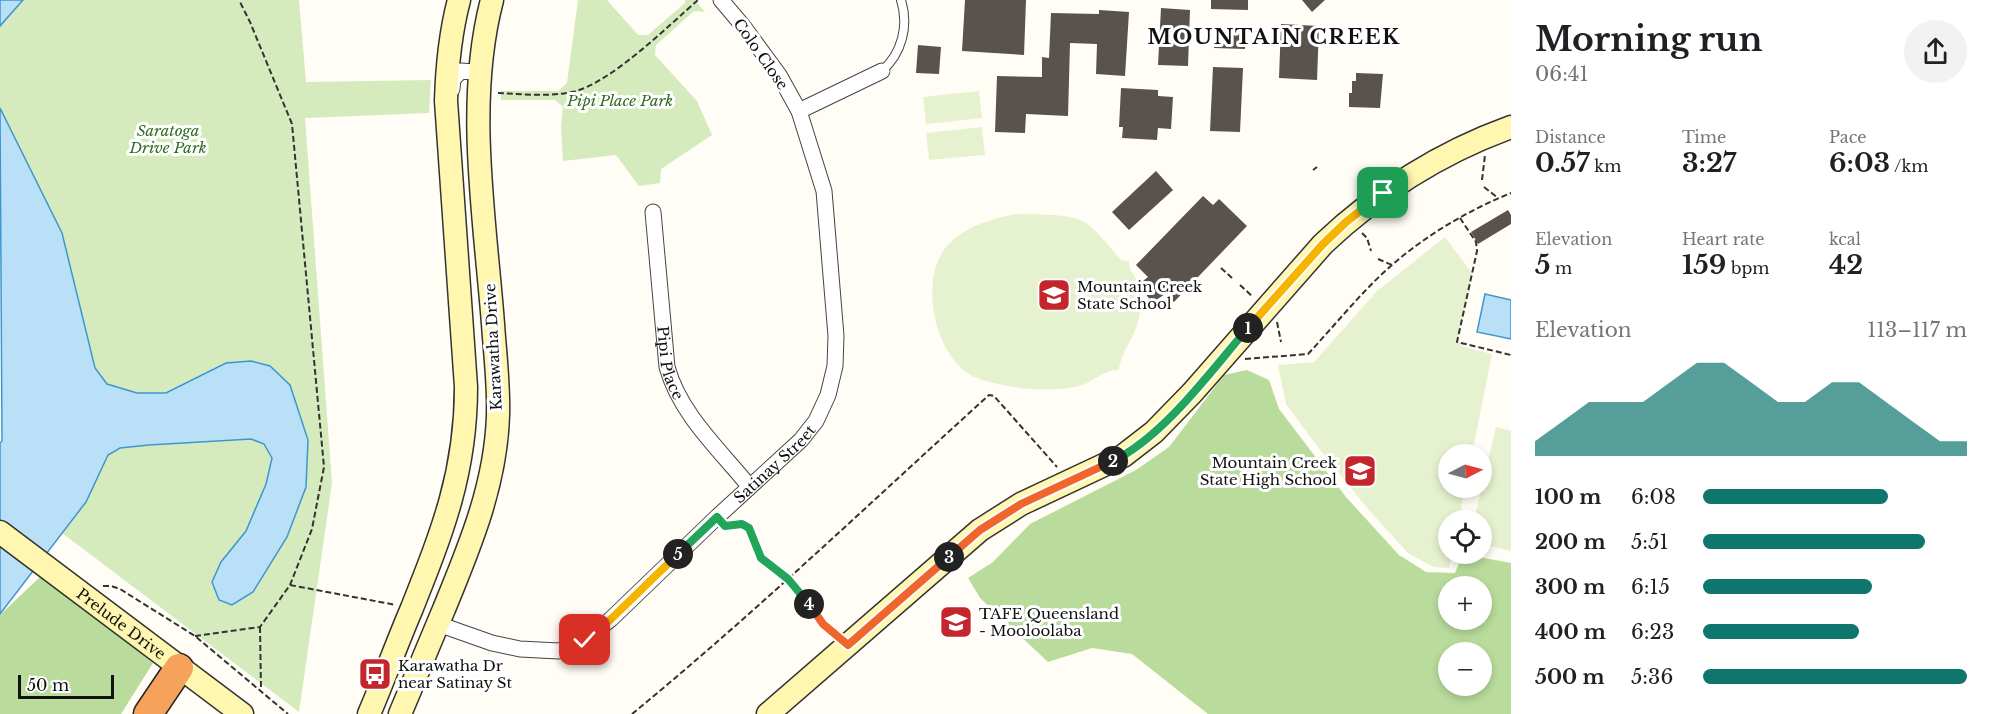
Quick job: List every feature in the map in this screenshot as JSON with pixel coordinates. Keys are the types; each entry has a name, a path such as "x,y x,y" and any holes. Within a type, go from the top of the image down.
{"highway":[{"path":"148,714 178,668"}],"main road":[{"name":"Karawatha Drive","path":"369,714 442,532 454,494 466,422 466,387 446,101 447,63 452,24 459,0"},
{"name":"Karawatha Drive","path":"400,714 481,517 493,462 498,416 497,371 480,157 484,88 484,31 492,0"},
{"path":"768,714 980,530 1021,504 1123,456 1154,432 1192,393 1323,244 1346,222 1383,193 1440,157 1511,127"},
{"name":"Prelude Drive","path":"0,532 242,714"}],"street":[{"name":"Colo Close","path":"721,0 779,75 799,111"},
{"path":"448,139 452,118 453,79 461,70 470,70 474,72 484,88"},
{"path":"799,111 882,71"},
{"name":"Satinay Street","path":"438,624 520,650 559,651 585,640 611,619 749,486 801,440 816,421 828,395 835,366 836,336 824,191 799,111"},
{"name":"Pipi Place","path":"653,212 667,367 672,384 682,405 749,486"}],"lane":[{"path":"882,71 894,59 901,43 905,25 901,0"}],"path":[{"path":"239,0 292,124 324,467 312,529 290,585 260,627 261,691"},
{"path":"484,88 558,94 575,92 618,69 698,0"},
{"path":"1482,180 1486,153"},
{"path":"1313,170 1317,167"},
{"path":"1484,187 1498,198"},
{"path":"1242,359 1308,354 1392,265 1422,241 1460,218 1511,193"},
{"path":"1460,218 1476,243 1477,251 1457,342 1511,355"},
{"path":"1360,231 1368,238 1371,251"},
{"path":"1378,259 1392,265"},
{"path":"1221,268 1232,278"},
{"path":"1240,285 1253,297"},
{"path":"1275,320 1279,324 1281,342"},
{"path":"632,714 680,675 788,579 989,395 994,396 1060,470"},
{"path":"717,517 725,526 742,524 749,528 761,558 802,593 823,624 848,645"},
{"path":"290,585 412,608"},
{"path":"97,587 111,586 120,589 195,636 288,714"},
{"path":"195,636 260,627"}],"green space":[{"name":"Saratoga Drive Park","path":"23,0 299,0 306,82 431,80 429,113 305,118 332,483 299,712 62,533 86,502 108,455 120,448 231,439 251,439 264,444 272,458 266,484 246,531 221,562 306,487 226,363 166,393 137,393 107,384 95,368 62,233 0,108 0,26"},
{"name":"Pipi Place Park","path":"578,0 607,0 638,35 648,35 685,3 685,0 695,0 705,12 694,11 656,45 655,55 697,101 712,135 661,169 660,183 639,186 616,155 563,161 561,126 563,107 555,100 501,100 501,91 558,91 567,83"},
{"path":"979,91 982,118 926,124 923,97"},
{"path":"982,127 985,155 929,160 926,133"},
{"path":"1016,214 1054,215 1082,221 1098,233 1121,260 1129,261 1139,286 1140,309 1137,327 1120,362 1119,370 1109,371 1087,383 1071,388 1030,389 1001,385 977,378 962,369 950,355 935,316 932,295 934,275 940,257 950,243 973,227"},
{"path":"1445,237 1472,273 1458,339 1461,346 1492,354 1474,444 1438,444 1438,498 1463,498 1461,510 1438,510 1438,564 1450,564 1449,568 1434,567 1409,554 1368,509 1286,404 1278,365 1314,362 1377,291"},
{"path":"1247,370 1269,380 1279,409 1346,497 1399,555 1426,572 1455,573 1459,564 1492,564 1492,559 1511,563 1511,714 1208,714 1132,654 1092,648 1048,662 980,598 968,578 993,562 1030,524 1136,470 1169,447 1224,375"},
{"path":"1496,427 1511,431 1511,551 1492,546 1492,510 1476,510 1479,498 1492,498 1492,444"},
{"path":"43,574 153,663 121,714 0,714 0,615"}],"water":[{"path":"0,0 23,0 0,26"},
{"path":"0,108 62,233 95,368 107,384 137,393 166,393 226,363 251,361 270,366 290,385 308,440 306,487 287,537 253,592 232,605 219,600 212,582 221,562 246,531 266,484 272,458 264,444 251,439 120,448 108,455 86,502 0,614 0,443 2,441"},
{"path":"1485,294 1511,300 1511,339 1477,332"}],"building":[{"path":"965,0 1026,0 1024,55 962,51"},
{"path":"1211,0 1248,0 1248,10 1211,9"},
{"path":"1302,0 1325,0 1312,12"},
{"path":"1161,8 1190,10 1188,66 1158,65"},
{"path":"1099,10 1129,12 1125,76 1096,74 1097,44 1070,43 1068,116 1026,114 1025,133 995,132 997,76 1042,77 1042,57 1049,58 1051,13 1099,14"},
{"path":"1281,24 1319,26 1317,80 1279,78"},
{"path":"1215,29 1246,30 1245,49 1214,48"},
{"path":"918,45 941,47 939,74 916,73"},
{"path":"1213,67 1243,68 1240,132 1210,131"},
{"path":"1356,73 1383,74 1380,108 1349,107 1349,93 1352,93 1352,81 1356,81"},
{"path":"1121,88 1158,90 1158,96 1173,97 1171,129 1158,128 1157,140 1122,138 1123,127 1119,127"},
{"path":"1156,171 1173,190 1129,230 1112,212"},
{"path":"1203,196 1213,205 1219,199 1247,226 1174,302 1165,294 1152,303 1139,284 1148,277 1136,265"},
{"path":"1508,210 1511,215 1511,224 1478,244 1471,232"}],"place":[{"name":"Mountain Creek State School","path":"1054,295"},
{"name":"Mountain Creek State High School","path":"1360,471"},
{"name":"TAFE Queensland - Mooloolaba","path":"956,622"},
{"name":"Karawatha Dr near Satinay St","path":"375,674"}],"district":[{"name":"MOUNTAIN CREEK","path":"1274,37"}],"route":[{"path":"585,640 611,619 717,517 725,526 742,524 749,528 761,558 802,593 823,624 848,645 980,530 1021,504 1123,456 1154,432 1192,393 1323,244 1346,222 1383,193"}]}
